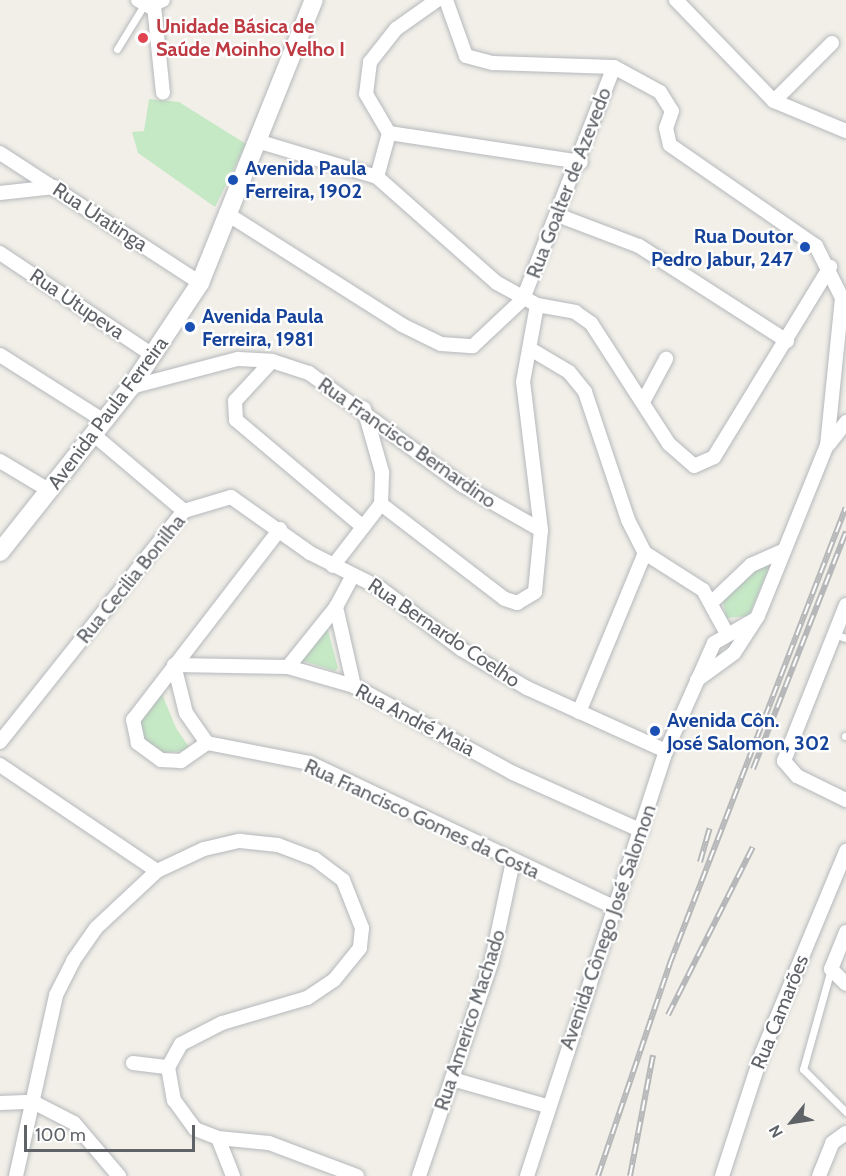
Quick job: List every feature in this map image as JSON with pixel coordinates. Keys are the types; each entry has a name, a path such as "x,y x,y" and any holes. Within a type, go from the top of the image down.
{"main road":[{"name":"Avenida Paula Ferreira","path":"0,552 131,387 154,356 200,283 314,0"}],"street":[{"path":"377,177 389,133 366,94 370,62 396,29 437,0"},
{"path":"446,0 466,56 493,63 614,67 660,93 672,111 666,128 670,145 816,246 830,267 842,298 843,323 828,445"},
{"path":"676,0 774,101 846,130"},
{"path":"150,3 163,93"},
{"path":"774,101 832,43"},
{"name":"Rua Goalter de Azevedo","path":"523,299 560,216 614,67"},
{"path":"389,133 581,162"},
{"path":"257,141 377,177 497,283 537,305 575,312 601,332 683,460 704,463 714,457 787,341 830,267"},
{"name":"Rua Uratinga","path":"0,153 200,283"},
{"path":"0,193 55,187"},
{"path":"229,215 441,344 458,347 483,340 523,299"},
{"path":"560,216 639,246 787,341"},
{"name":"Rua Utupeva","path":"0,253 154,356"},
{"path":"381,504 505,599 518,603 535,592 541,530 524,424 523,382 532,350 537,305"},
{"path":"532,350 569,372 585,392 628,520 645,553 684,575 712,602 728,632 739,645"},
{"path":"0,355 99,428 184,511"},
{"path":"644,400 666,359"},
{"path":"272,361 236,401 236,420 363,527"},
{"name":"Rua Francisco Bernardino","path":"131,387 207,364 272,361 309,373 364,409 462,485 541,530"},
{"path":"333,566 381,504 382,472 364,409"},
{"path":"828,445 846,422"},
{"name":"Avenida Cônego José Salomon","path":"697,680 739,645 758,616 828,445"},
{"path":"0,461 50,491"},
{"name":"Rua Cecilia Bonilha","path":"0,742 184,511 231,496 333,566 353,575"},
{"path":"174,665 186,713 207,743 172,762 147,752 133,733 133,720 174,665 280,529"},
{"path":"712,602 751,566 784,550"},
{"path":"579,712 645,553"},
{"path":"288,667 336,607 353,575"},
{"name":"Rua Bernardo Coelho","path":"353,575 380,588 461,649 579,712 666,752"},
{"path":"846,605 840,636 784,761 797,776 846,800"},
{"path":"336,607 354,686"},
{"name":"Avenida Cônego José Salomon","path":"527,1176 547,1106 613,908 642,831 666,752 711,648 728,632 758,616"},
{"path":"711,648 719,661"},
{"name":"Rua André Maia","path":"174,665 288,667 354,686 513,773 642,831"},
{"name":"Rua Francisco Gomes da Costa","path":"207,743 310,763 613,908"},
{"path":"0,765 157,871"},
{"path":"16,1176 56,995 73,961 96,928 157,871 204,849 240,841 278,844 315,859 343,880 362,928 360,948 334,980 280,1009 198,1032 181,1044 168,1068 174,1100 184,1117 218,1138 269,1143 357,1176"},
{"name":"Rua Camarões","path":"722,1176 762,1053 846,851"},
{"name":"Rua Americo Machado","path":"419,1176 492,960 513,861"},
{"path":"845,933 831,969 846,984"},
{"path":"133,1063 168,1068"},
{"path":"452,1079 547,1106"},
{"path":"0,1103 33,1102 74,1123 119,1176"},
{"path":"819,1176 832,1143 846,1133"},
{"path":"218,1138 233,1176"}],"lane":[{"path":"117,49 150,3"},
{"path":"831,969 803,1069 846,1112"}],"green space":[{"path":"149,99 179,102 246,144 215,207 138,153 132,132 144,131"},
{"path":"773,558 749,616 726,618 722,596"},
{"path":"327,627 338,668 335,671 301,660"},
{"path":"162,694 176,728 191,750 162,753 144,743 140,722"}],"railway":[{"path":"598,1176 670,963 846,508"},
{"path":"753,769 846,532"},
{"path":"700,862 710,828"},
{"path":"668,1015 753,847"},
{"path":"630,1176 653,1055"}],"place":[{"name":"Unidade Básica de Saúde Moinho Velho I","path":"143,38"},
{"name":"Avenida Paula Ferreira, 1902","path":"233,180"},
{"name":"Rua Doutor Pedro Jabur, 247","path":"805,247"},
{"name":"Avenida Paula Ferreira, 1981","path":"190,327"},
{"name":"Avenida Côn. José Salomon, 302","path":"655,731"}]}
